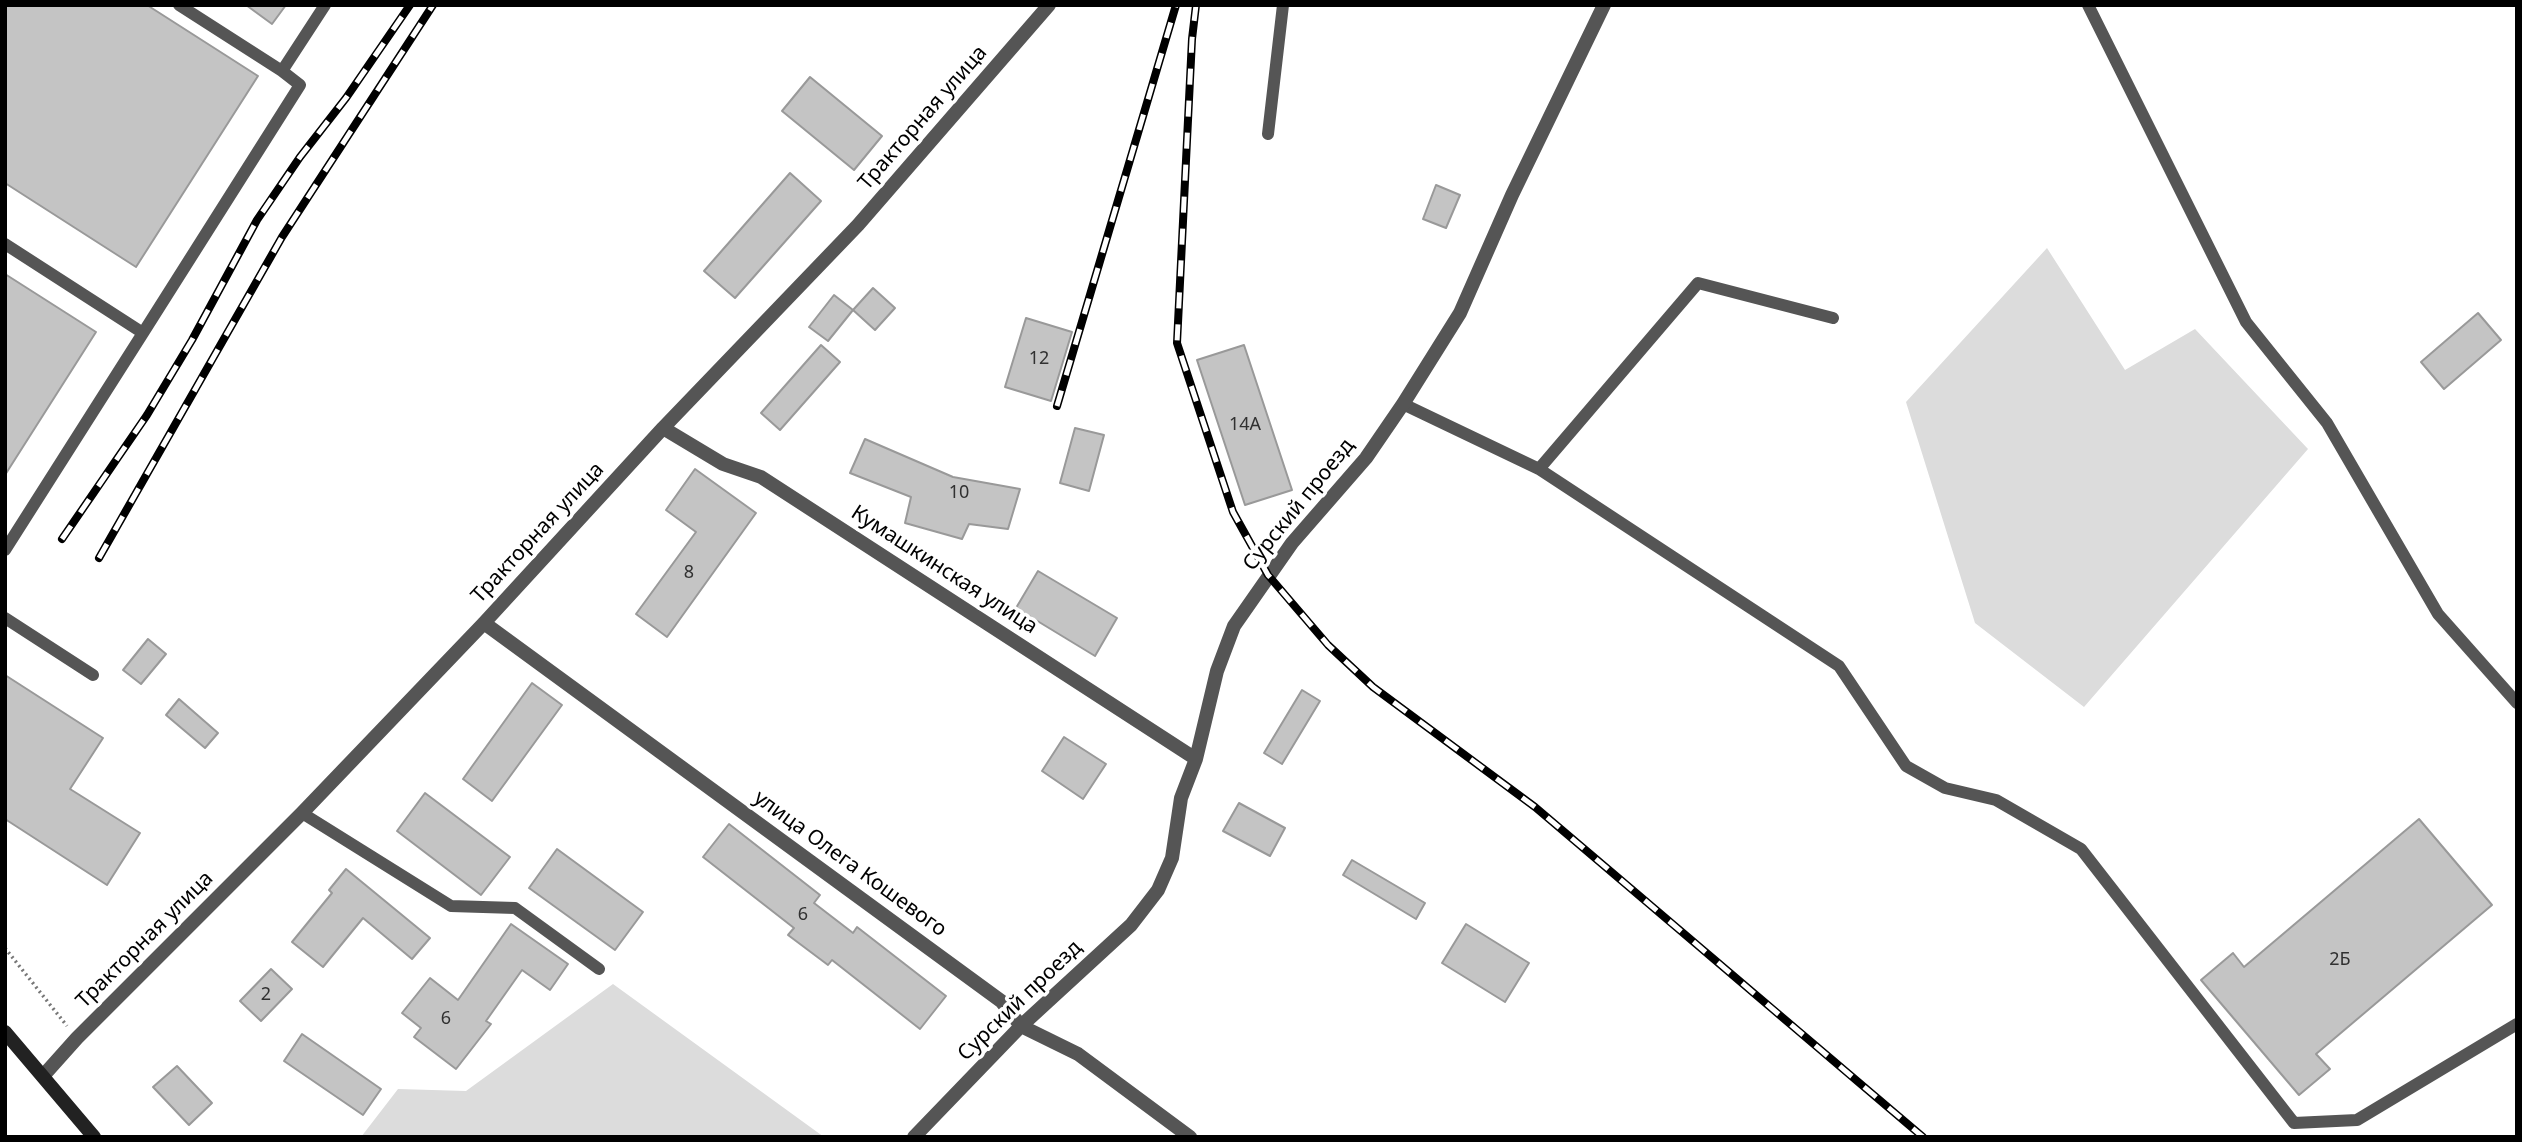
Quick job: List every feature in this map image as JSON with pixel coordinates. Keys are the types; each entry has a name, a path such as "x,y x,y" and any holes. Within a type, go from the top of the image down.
{"main road":[{"path":"5,1032 94,1137"}],"street":[{"name":"Тракторная улица","path":"43,1076 76,1038 302,813 484,622 663,428 858,225 1049,5"},
{"name":"Сурский проезд","path":"914,1137 1021,1026 1131,925 1158,890 1172,858 1181,798 1196,760 1217,671 1234,626 1292,543 1366,458 1460,313 1512,195 1604,5"},
{"name":"Кумашкинская улица","path":"663,428 723,464 761,477 1196,760"},
{"name":"улица Олега Кошевого","path":"484,622 1001,1001 1021,1026 1078,1054 1190,1137"}],"lane":[{"path":"5,550 300,85 179,5"},
{"path":"282,71 325,5"},
{"path":"1268,134 1283,5"},
{"path":"2088,5 2246,322 2327,423 2438,614 2517,703"},
{"path":"5,244 143,332"},
{"path":"1539,469 1698,283 1833,318"},
{"path":"1403,404 1539,469 1839,666 1906,766 1945,788 1996,800 2081,849 2294,1123 2357,1120 2517,1024"},
{"path":"5,618 93,675"},
{"path":"302,813 451,906 515,908 599,970"}],"path":[{"path":"5,948 76,1038"}],"shaded area":[{"path":"2047,248 2125,370 2195,329 2308,449 2084,707 1975,623 1906,402"},
{"path":"613,984 824,1137 361,1137 398,1089 466,1091"}],"building":[{"path":"5,5 147,5 258,76 136,267 5,183"},
{"path":"246,5 286,5 272,24"},
{"path":"810,77 882,136 854,170 782,111"},
{"path":"790,173 821,201 735,298 704,271"},
{"path":"1436,185 1460,195 1446,228 1423,219"},
{"path":"5,274 96,332 5,475"},
{"path":"873,288 895,308 875,330 853,310"},
{"path":"834,295 853,310 828,341 809,327"},
{"path":"2478,313 2501,340 2444,389 2421,362"},
{"path":"1026,318 1072,332 1051,401 1005,387"},
{"path":"821,345 840,362 780,430 761,413"},
{"path":"1244,345 1292,490 1245,505 1197,360"},
{"path":"1075,428 1104,435 1089,491 1060,483"},
{"path":"865,439 953,477 1020,489 1008,529 969,524 962,539 905,523 911,497 850,473"},
{"path":"695,469 756,513 667,637 636,614 696,532 666,510"},
{"path":"1038,571 1117,618 1095,656 1016,608"},
{"path":"148,639 166,654 141,684 123,670"},
{"path":"5,675 103,738 70,789 140,833 107,885 5,819"},
{"path":"532,683 562,705 492,801 463,779"},
{"path":"1302,690 1320,701 1282,764 1264,753"},
{"path":"179,699 218,733 205,748 166,715"},
{"path":"1064,737 1106,764 1083,799 1042,771"},
{"path":"425,793 510,857 481,895 397,831"},
{"path":"1239,803 1285,828 1270,856 1223,831"},
{"path":"2419,819 2492,905 2316,1054 2330,1069 2299,1095 2201,980 2233,953 2244,967"},
{"path":"729,824 820,895 814,903 853,933 857,927 946,996 920,1029 832,960 828,965 788,935 794,928 703,857"},
{"path":"557,849 643,912 615,950 529,888"},
{"path":"1352,860 1425,903 1416,919 1343,875"},
{"path":"346,869 430,938 412,959 363,918 323,967 292,942 332,893 329,890"},
{"path":"511,924 568,964 550,990 522,970 486,1021 491,1024 456,1069 414,1037 421,1028 402,1013 430,978 458,1000"},
{"path":"1466,924 1529,963 1505,1002 1442,963"},
{"path":"271,969 292,989 261,1021 240,1001"},
{"path":"302,1034 381,1089 363,1115 284,1061"},
{"path":"177,1066 212,1103 189,1125 153,1087"}],"railway":[{"path":"62,539 147,415 192,340 257,220 410,5"},
{"path":"99,558 282,237 433,5"},
{"path":"1057,406 1176,5"},
{"path":"1196,5 1177,343 1233,512 1268,575 1328,645 1373,687 1535,807 1923,1137"}]}
